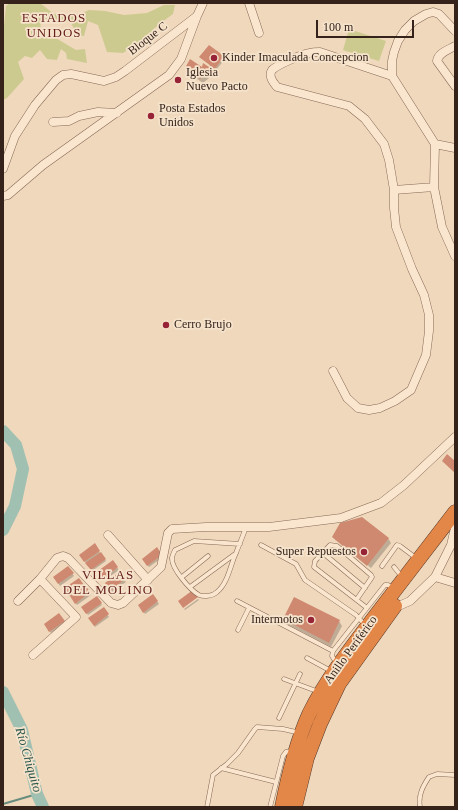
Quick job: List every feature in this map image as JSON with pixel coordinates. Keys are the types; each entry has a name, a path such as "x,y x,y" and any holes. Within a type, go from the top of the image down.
{"highway":[{"name":"Anillo Periférico","path":"282,807 296,750 309,715 321,693 363,622 400,584 455,512"},
{"name":"Anillo Periférico","path":"295,807 307,758 320,724 339,684 392,610 455,528"}],"street":[{"name":"Bloque C","path":"3,169 15,136 36,105 56,80 63,75 71,74 104,81 116,77 197,16 203,3"},
{"path":"249,3 259,34"},
{"path":"455,31 439,14 433,12 420,16 405,30 398,41 392,61 392,76 435,144 434,187 442,227 455,256"},
{"path":"3,196 8,195 43,165 169,75 181,59 197,16"},
{"path":"455,46 440,54 436,61 455,86"},
{"path":"332,371 347,398 358,408 369,410 380,408 395,401 411,390 426,355 429,315 424,295 403,249 396,227 394,190 389,160 384,144 365,119 349,106 277,87 272,81 270,75 272,71 280,65 309,53 320,52 392,76"},
{"path":"53,122 69,121 79,116 98,112 117,113"},
{"path":"435,144 455,148"},
{"path":"394,190 434,187"},
{"path":"18,601 40,579 57,558 63,556 68,558 111,604 118,605 123,603 161,567 168,533 172,529 206,527 269,527 340,518 381,503 404,485 455,437"},
{"path":"392,610 410,601 435,577 451,546 455,528"},
{"path":"108,535 148,580"},
{"path":"435,577 455,583"},
{"path":"33,655 76,617 40,579"}],"lane":[{"path":"240,544 194,541 175,550 172,558 173,565 176,571 190,587 200,595 205,596 216,593 226,580 240,544 246,527"},
{"path":"261,545 296,564 305,580 363,622"},
{"path":"357,599 372,577 370,573 337,546 330,545 315,561 314,567 367,608"},
{"path":"382,566 397,545 418,560"},
{"path":"190,587 236,553"},
{"path":"323,553 365,588"},
{"path":"182,577 208,556"},
{"path":"336,669 332,656 333,651 363,622 367,608 385,585 400,584 394,567"},
{"path":"237,601 333,651"},
{"path":"238,630 249,608"},
{"path":"307,658 336,669"},
{"path":"279,718 300,674"},
{"path":"284,679 321,693"},
{"path":"207,807 213,774 238,753 257,727 283,729 302,733"},
{"path":"270,807 282,756 286,752 296,750"},
{"path":"222,768 276,782"},
{"path":"420,807 422,789 429,777 437,774 455,775"}],"shaded area":[{"path":"10,3 40,3 54,14 75,16 89,10 105,11 124,15 147,13 164,5 175,5 173,14 158,25 138,44 123,53 107,52 98,25 88,21 84,36 78,36 71,23 55,19 41,19 40,33 54,37 76,50 85,49 87,63 67,59 66,53 61,49 57,60 47,59 40,50 32,58 25,56 18,62 24,79 7,98 3,100 3,36 6,6"},
{"path":"349,29 386,41 379,61 343,50"}],"building":[{"path":"209,45 224,56 215,69 199,57"},
{"path":"190,59 202,67 203,63 212,69 200,79 185,68"},
{"path":"447,454 455,461 455,473 442,461"},
{"name":"Super Repuestos","path":"362,517 389,538 367,566 332,537 340,523"},
{"path":"95,543 100,551 84,562 79,555"},
{"path":"157,547 162,555 147,566 142,559"},
{"path":"101,552 106,559 91,570 85,563"},
{"path":"113,560 118,567 103,579 98,571"},
{"path":"68,566 74,573 58,584 53,577"},
{"path":"120,572 125,579 110,591 105,583"},
{"path":"79,578 84,585 69,596 63,589"},
{"path":"85,585 90,592 75,604 70,596"},
{"path":"193,590 198,597 183,608 178,601"},
{"path":"153,594 158,601 143,613 138,605"},
{"path":"97,596 102,603 86,614 81,607"},
{"name":"Intermotos","path":"294,597 340,620 329,643 283,619"},
{"path":"104,607 109,614 94,626 88,618"},
{"path":"59,613 65,621 49,632 44,624"}],"waterway":[{"name":"Río Chiquito","path":"3,431 16,445 23,469 15,506 3,530"},
{"name":"Río Chiquito","path":"3,692 22,730 37,794 43,807"},
{"path":"3,804 37,794"}],"place":[{"name":"Kinder Imaculada Concepcion","path":"214,58"},
{"name":"Iglesia Nuevo Pacto","path":"178,80"},
{"name":"Posta Estados Unidos","path":"151,116"},
{"name":"Cerro Brujo","path":"166,325"},
{"name":"Super Repuestos","path":"364,552"},
{"name":"Intermotos","path":"311,620"}],"district":[{"name":"ESTADOS UNIDOS","path":"54,26"},
{"name":"VILLAS DEL MOLINO","path":"108,584"}]}
